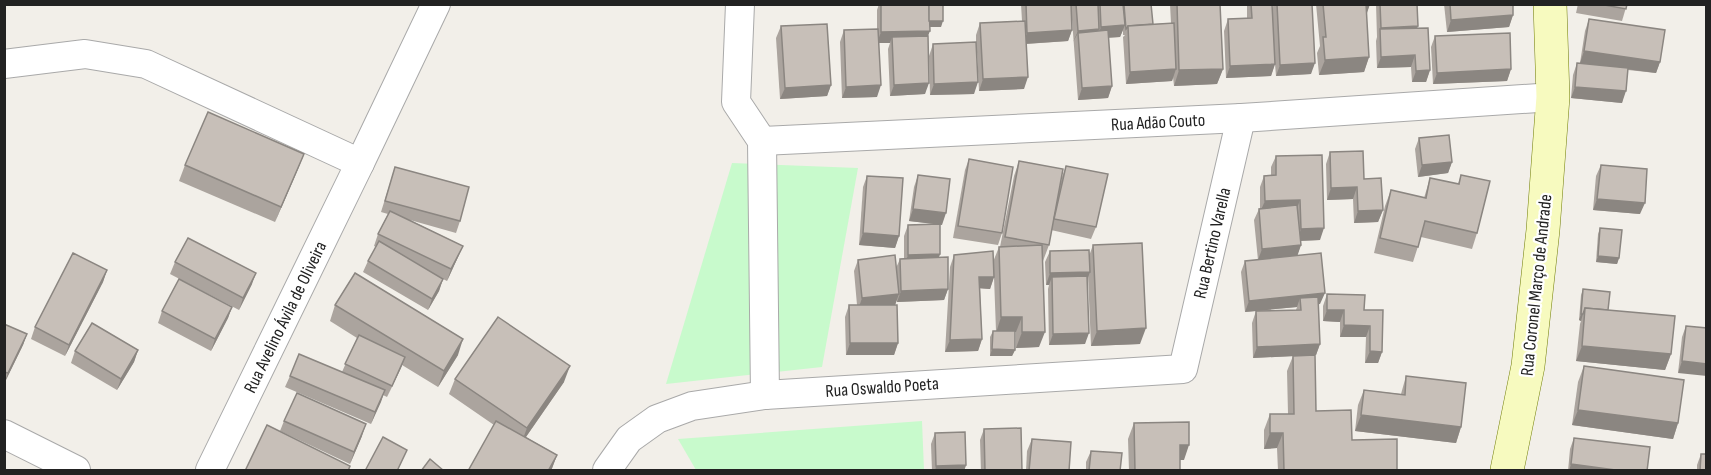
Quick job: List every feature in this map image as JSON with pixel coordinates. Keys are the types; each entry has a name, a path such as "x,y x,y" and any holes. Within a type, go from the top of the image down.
{"street":[{"name":"Rua Avelino Ávila de Oliveira","path":"210,471 436,4"},
{"path":"740,4 736,102 762,141 765,395"},
{"name":"Rua Coronel Março de Andrade","path":"1507,471 1528,366 1544,230 1553,97 1550,4"},
{"path":"4,64 85,54 146,64 360,163"},
{"name":"Rua Adão Couto","path":"762,141 1241,118 1553,97"},
{"name":"Rua Bertino Varella","path":"1183,369 1241,118"},
{"name":"Rua Oswaldo Poeta","path":"607,471 629,439 657,419 692,406 765,395 1183,369"},
{"path":"4,434 76,471"}],"green space":[{"path":"732,163 858,168 822,367 666,384"},
{"path":"922,421 924,470 696,470 678,439"}],"building":[{"path":"881,4 929,4 930,31 881,32"},
{"path":"929,4 943,4 943,21 929,21"},
{"path":"1026,4 1071,4 1072,30 1027,33"},
{"path":"1076,4 1098,4 1099,29 1078,31"},
{"path":"1100,4 1123,4 1125,25 1101,27"},
{"path":"1151,4 1153,24 1128,26 1126,29 1124,5"},
{"path":"1177,4 1220,4 1223,69 1179,70"},
{"path":"1251,4 1272,4 1275,64 1230,66 1228,19 1252,18"},
{"path":"1277,4 1312,4 1315,63 1280,65"},
{"path":"1323,4 1366,4 1369,57 1325,60 1323,37 1326,37"},
{"path":"1380,4 1417,4 1418,26 1381,28"},
{"path":"1450,4 1513,4 1513,15 1451,20"},
{"path":"1599,4 1627,4 1626,9"},
{"path":"1589,19 1665,30 1660,62 1584,51"},
{"path":"1025,21 1028,77 983,79 980,23"},
{"path":"1174,23 1176,69 1130,72 1128,26"},
{"path":"827,24 831,85 785,88 781,26"},
{"path":"1428,28 1430,70 1416,71 1415,55 1381,57 1380,29"},
{"path":"878,29 881,85 846,87 844,30"},
{"path":"1108,30 1112,86 1082,88 1078,33"},
{"path":"1510,33 1511,69 1437,73 1435,36"},
{"path":"928,36 929,83 894,85 892,37"},
{"path":"976,42 978,82 934,84 933,44"},
{"path":"1577,63 1628,68 1626,91 1575,87"},
{"path":"208,112 304,154 281,207 185,165"},
{"path":"1449,135 1452,162 1422,165 1419,138"},
{"path":"1363,151 1364,179 1381,178 1383,210 1358,211 1357,187 1331,188 1330,152"},
{"path":"1322,155 1324,228 1301,229 1300,200 1265,201 1264,176 1276,175 1276,156"},
{"path":"969,159 1013,167 1002,233 958,226"},
{"path":"1019,161 1063,169 1049,245 1005,237"},
{"path":"1601,165 1647,169 1645,203 1597,199"},
{"path":"1066,166 1108,174 1096,227 1054,219"},
{"path":"395,167 469,187 460,221 385,201"},
{"path":"918,175 950,179 946,213 913,209"},
{"path":"1461,175 1490,181 1477,233 1425,221 1418,247 1380,238 1391,190 1426,198 1430,178 1459,184"},
{"path":"867,176 903,178 899,236 863,233"},
{"path":"1297,205 1301,245 1262,249 1259,209"},
{"path":"390,211 463,246 451,269 378,234"},
{"path":"940,224 940,254 908,255 908,225"},
{"path":"1600,228 1622,230 1619,258 1598,256"},
{"path":"188,238 256,273 243,298 175,262"},
{"path":"379,241 443,279 432,299 368,261"},
{"path":"1142,243 1146,328 1097,331 1093,245"},
{"path":"1042,245 1045,332 1022,332 1022,317 1001,317 999,247"},
{"path":"1089,250 1090,272 1050,273 1050,251"},
{"path":"993,251 994,277 979,277 982,339 950,340 954,255"},
{"path":"73,253 107,270 69,345 35,327"},
{"path":"1321,253 1325,293 1249,301 1245,261"},
{"path":"895,255 899,294 862,298 858,260"},
{"path":"948,257 948,289 901,291 900,259"},
{"path":"355,273 463,339 444,371 335,305"},
{"path":"1087,276 1089,333 1053,334 1052,277"},
{"path":"179,279 232,307 215,339 162,311"},
{"path":"1583,289 1610,292 1608,310 1585,308 1581,314"},
{"path":"1327,294 1365,295 1364,310 1383,310 1382,352 1370,351 1370,326 1344,325 1344,310 1327,310"},
{"path":"1318,297 1320,344 1257,347 1256,311 1301,310 1300,298"},
{"path":"849,305 897,305 898,343 850,343"},
{"path":"1585,308 1675,316 1671,354 1582,346"},
{"path":"498,317 570,366 527,428 455,379"},
{"path":"92,323 138,350 121,379 75,351"},
{"path":"4,324 27,334 8,373 4,372"},
{"path":"1686,326 1707,328 1707,364 1682,361"},
{"path":"993,331 1015,331 1015,350 992,349"},
{"path":"359,335 405,357 392,386 345,364"},
{"path":"299,354 385,390 375,412 290,376"},
{"path":"1315,355 1316,411 1351,410 1352,440 1397,439 1397,471 1284,471 1283,433 1270,433 1270,414 1294,414 1293,356"},
{"path":"1584,366 1684,380 1678,423 1578,410"},
{"path":"1406,376 1466,383 1461,427 1361,415 1364,390 1405,395"},
{"path":"297,393 366,424 354,452 284,421"},
{"path":"496,421 557,455 548,471 468,471"},
{"path":"1189,422 1189,445 1180,445 1180,471 1135,471 1134,423"},
{"path":"267,425 350,466 348,471 245,471"},
{"path":"1021,428 1022,471 985,471 984,429"},
{"path":"965,432 966,465 936,466 935,433"},
{"path":"383,437 407,450 397,471 368,471 366,469"},
{"path":"1574,438 1650,447 1647,471 1623,471 1571,464"},
{"path":"1032,439 1071,442 1069,471 1029,471"},
{"path":"1091,451 1122,453 1120,471 1089,471"},
{"path":"1701,454 1707,454 1707,471 1700,471"},
{"path":"430,459 444,471 421,471"}]}
